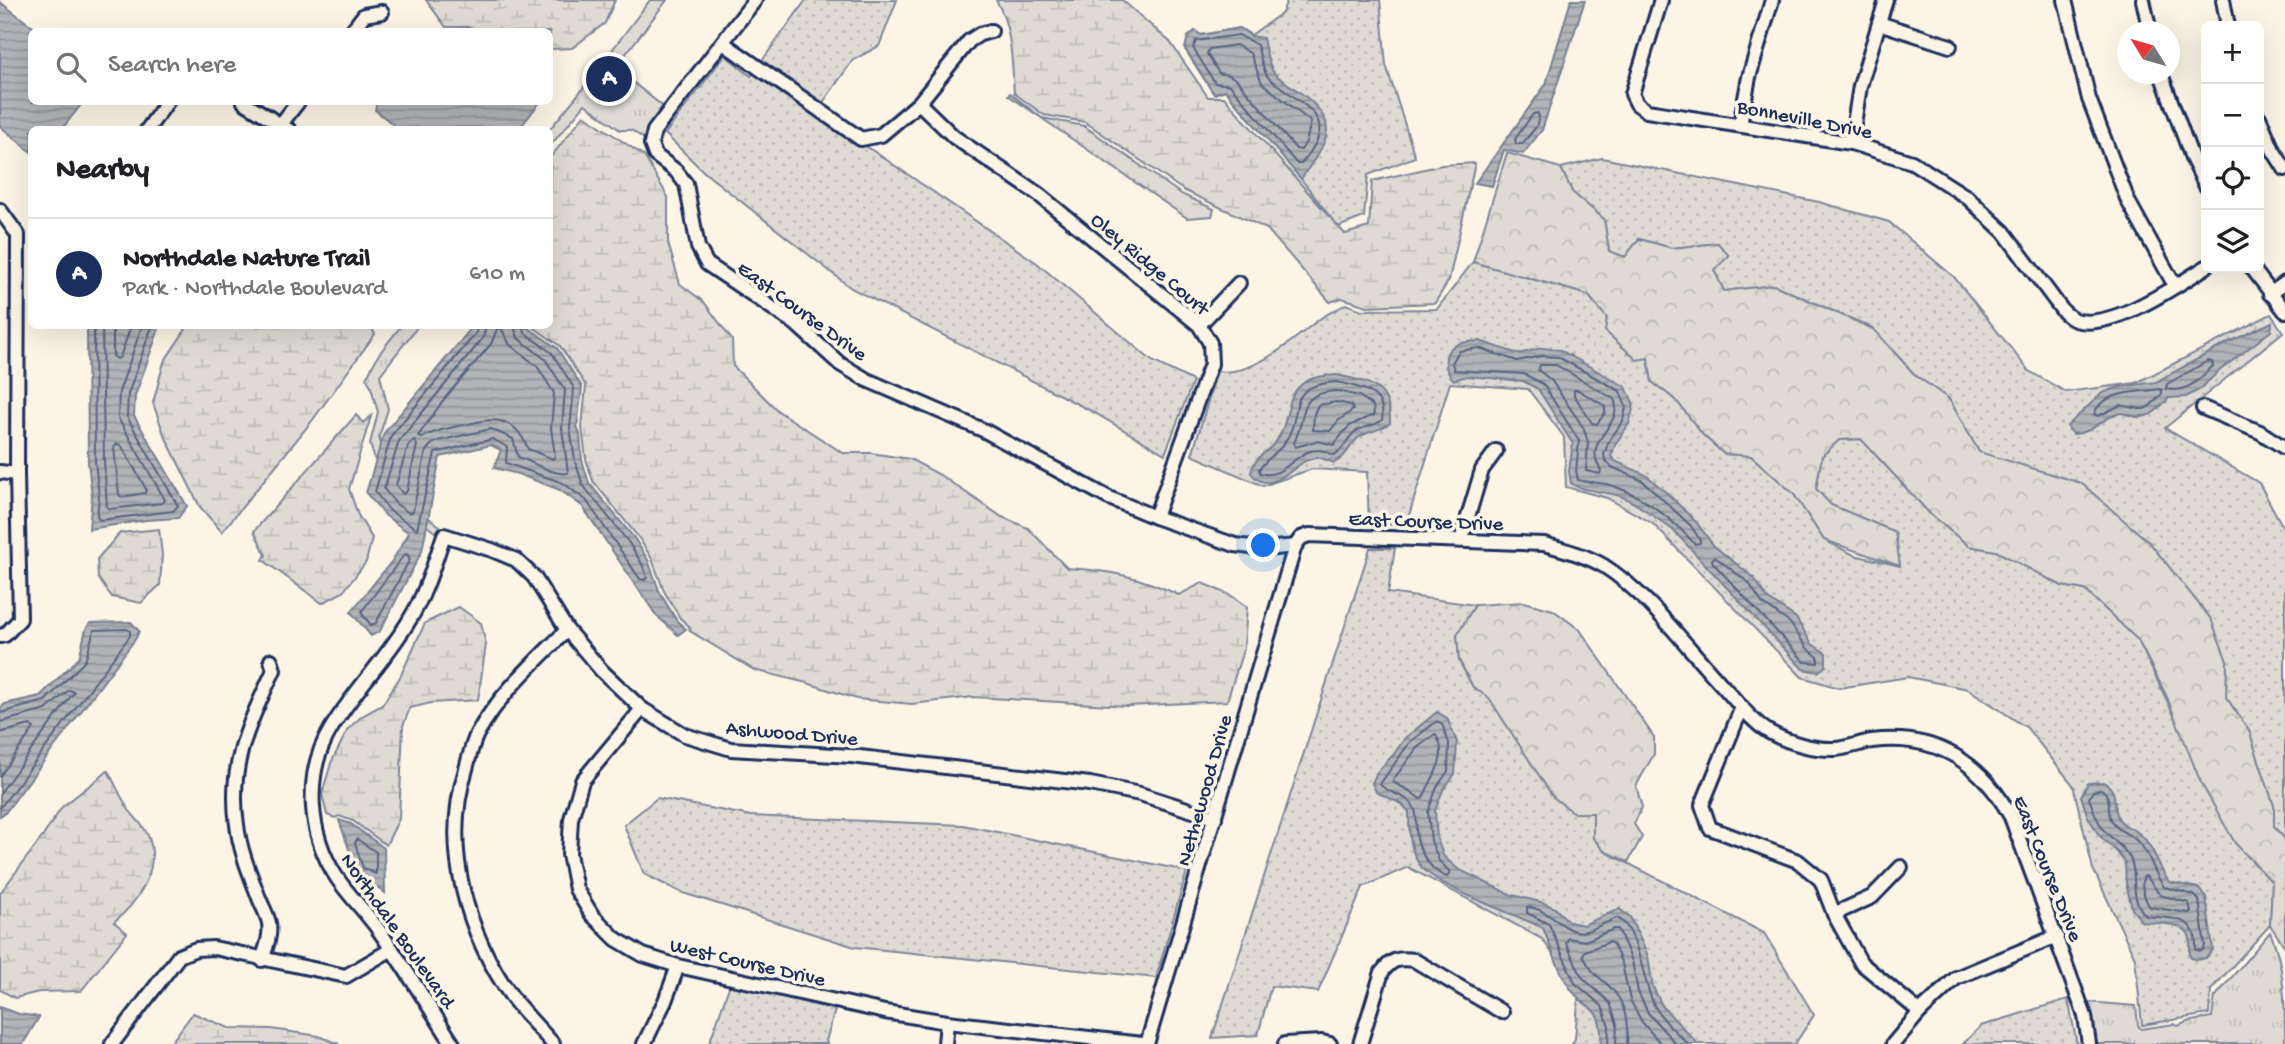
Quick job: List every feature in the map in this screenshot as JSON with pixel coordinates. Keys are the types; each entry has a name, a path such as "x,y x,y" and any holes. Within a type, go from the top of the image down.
{"street":[{"path":"755,0 723,43 861,138 881,135 919,103 970,41 990,31"},
{"name":"Bonneville Drive","path":"1661,0 1632,94 1637,104 1647,111 1851,143 1912,162 1967,197 2004,232 2062,310 2073,319 2088,322 2119,315 2145,304 2201,271"},
{"path":"1740,125 1749,77 1772,0"},
{"path":"1851,143 1860,86 1886,0"},
{"path":"2065,0 2089,99 2098,123 2128,201 2175,286"},
{"path":"2143,0 2148,21"},
{"path":"2223,0 2227,21"},
{"path":"354,28 364,15 382,12"},
{"path":"1879,23 1950,46"},
{"name":"East Course Drive","path":"723,43 653,131 651,144 655,155 676,171 686,184 698,247 707,264 796,324 841,364 867,380 983,430 1109,498 1235,545 1266,549 1295,546 1301,538 1309,535 1544,544 1574,552 1602,566 1632,587 1742,707 1768,731 1805,746 1836,749 1872,741 1903,740 1931,745 1957,756 1982,774 2001,798 2011,817 2085,1016 2089,1044"},
{"path":"2165,84 2201,176"},
{"name":"Oley Ridge Court","path":"919,103 954,137 1038,194 1199,324 1210,343 1211,364 1156,517"},
{"path":"150,126 165,105"},
{"path":"249,105 283,126"},
{"path":"286,126 296,105"},
{"path":"2264,129 2285,169"},
{"path":"0,210 18,235 17,474 20,619 5,635 0,636"},
{"path":"18,235 28,231"},
{"path":"2255,273 2285,312"},
{"path":"1199,324 1239,283"},
{"path":"2270,294 2285,283"},
{"path":"2203,408 2260,432 2285,448"},
{"path":"1461,540 1482,470 1496,451"},
{"path":"0,472 17,474"},
{"name":"Ashwood Drive","path":"444,535 492,550 516,561 534,577 567,630 602,671 642,709 685,735 731,749 851,755 1090,784 1140,794 1215,818"},
{"name":"Northdale Boulevard","path":"444,535 425,589 410,620 331,729 318,758 312,793 315,826 326,860 392,949 453,1044"},
{"name":"Nethewood Drive","path":"1147,1044 1295,546"},
{"path":"552,1044 514,999 482,944 460,885 456,835 459,790 476,736 509,687 567,630"},
{"path":"262,960 268,942 269,923 242,852 236,823 235,791 237,762 244,735 274,670 271,660"},
{"path":"1742,707 1702,806 1710,828 1798,862 1821,880 1834,914 1861,962 1920,1013"},
{"name":"West Course Drive","path":"642,709 582,781 570,820 569,854 576,888 592,915 616,939 643,955 678,966 885,1012 1064,1040 1142,1044"},
{"path":"1834,914 1872,897 1901,867"},
{"path":"1893,1044 1956,978 2057,936"},
{"path":"112,1044 179,956 196,948 214,948 346,976 392,949"},
{"path":"1360,1044 1382,972 1388,963 1398,958 1414,960 1502,1012"},
{"path":"644,1044 678,966"},
{"path":"945,1044 947,1022"},
{"path":"1285,1044 1330,1044"}],"green space":[{"path":"426,0 615,0 605,23 572,48 553,49 553,28 446,27"},
{"path":"650,0 667,0 615,68 666,109 646,140 631,130 620,130 585,104 553,142 552,126"},
{"path":"806,0 897,0 879,46 853,60 815,114 1037,263 1152,361 1193,381 1165,454 1093,412 851,288 704,172 665,134 725,55 751,76"},
{"path":"996,0 1122,0 1170,42 1208,97 1224,97 1345,234 1369,227 1372,181 1442,165 1475,163 1449,280 1435,303 1367,306 1342,298 1330,302 1267,229 1183,190 1085,122 1044,115 1014,93 1008,33"},
{"path":"1287,0 1380,0 1386,65 1415,157 1368,175 1364,217 1338,227 1225,90 1214,94 1185,49 1188,37 1195,31 1201,35 1240,28 1251,35 1282,13"},
{"path":"1010,93 1042,118 1084,126 1181,194 1214,209 1212,216 1187,218 1008,95"},
{"path":"584,115 644,156 668,197 668,243 680,284 704,302 732,340 733,366 778,411 843,453 871,453 910,459 940,475 1002,517 1028,528 1067,568 1124,576 1179,595 1202,583 1230,595 1247,607 1244,647 1227,701 1127,706 973,697 912,704 857,699 754,670 690,631 664,591 652,559 639,538 593,481 586,459 582,427 586,386 560,346 536,329 553,329 553,154"},
{"path":"1507,153 1561,168 1572,192 1604,219 1609,251 1625,257 1639,239 1672,248 1718,243 1729,256 1714,270 1724,291 1774,285 1873,329 1915,375 1949,399 1979,452 2081,483 2150,543 2211,619 2227,661 2226,697 2249,731 2274,806 2274,827 2285,839 2285,947 2270,925 2272,882 2235,843 2201,783 2166,695 2138,640 2085,590 2062,586 1996,551 1969,546 1932,516 1861,439 1839,440 1822,456 1816,489 1831,505 1895,532 1900,566 1824,540 1793,493 1751,456 1724,454 1703,435 1676,400 1652,382 1648,358 1637,360 1605,331 1607,318 1588,295 1473,262"},
{"path":"1602,158 1819,202 1889,222 1954,277 2029,371 2066,392 2136,383 2271,314 2283,332 2165,428 2259,483 2285,531 2285,839 2274,827 2274,806 2249,731 2226,697 2227,661 1979,452 1949,399 1915,375 1873,328 1774,285 1724,291 1714,270 1718,243 1672,248 1639,239 1625,257 1609,251 1604,219 1572,192 1561,168"},
{"path":"1473,262 1588,295 1648,358 1652,382 1676,400 1703,435 1724,454 1751,456 1793,493 1824,540 1854,555 1900,566 1895,532 1831,505 1816,489 1822,456 1839,440 1861,439 1932,516 1969,546 1996,551 2062,586 2085,590 2138,640 2235,843 2272,882 2270,925 2211,990 2209,1014 2142,1025 2135,958 2093,869 2073,785 2027,728 1968,689 1908,677 1839,688 1802,677 1652,523 1607,498 1566,487 1564,437 1528,389 1450,383 1406,525 1369,524 1367,472 1312,469 1263,486 1192,455 1217,371 1244,369 1258,363 1346,304 1362,310 1437,309"},
{"path":"186,329 372,329 375,334 312,421 222,532 200,507 164,434 153,403 164,362"},
{"path":"399,329 416,329 380,375 388,409 379,437 396,495 440,526 436,533 389,504 370,444 378,412 366,378 379,354"},
{"path":"356,415 363,423 371,416 349,489 358,515 372,538 366,562 343,592 322,603 263,560 266,555 254,531"},
{"path":"159,529 162,555 160,585 141,603 112,597 98,578 97,559 120,533"},
{"path":"1370,548 1395,548 1388,593 1475,605 1457,635 1459,661 1473,687 1489,698 1518,741 1593,813 1593,838 1604,851 1764,933 1814,1015 1795,1044 1572,1044 1575,1039 1579,990 1542,939 1408,867 1363,887 1318,992 1271,986 1258,1035 1212,1038"},
{"path":"1524,602 1553,610 1580,630 1654,737 1654,754 1636,786 1642,807 1634,824 1642,837 1628,862 1604,851 1593,838 1593,813 1574,813 1553,797 1489,698 1473,687 1459,660 1457,635 1475,605"},
{"path":"459,607 481,623 486,644 478,700 431,703 410,708 403,726 399,819 386,845 353,821 327,815 322,794 331,763 348,729 362,716 382,705 400,677 425,623"},
{"path":"108,771 126,805 147,832 152,853 144,886 114,922 127,933 81,991 39,992 15,998 0,990 0,893 62,807"},
{"path":"657,798 751,816 963,825 1187,871 1156,978 855,947 680,892 644,874 624,825"},
{"path":"2270,932 2281,972 2285,1044 2094,1044 2087,1002 2136,1006 2141,1029 2174,1024 2178,1026 2212,1017 2215,997"},
{"path":"730,984 835,1010 827,1044 709,1044"},
{"path":"2068,999 2077,1044 1963,1044 1981,1026"},
{"path":"193,1013 229,1028 271,1029 319,1036 339,1044 170,1044"}],"water":[{"path":"1571,0 1585,0 1542,130 1523,154 1504,150 1492,186 1475,183 1546,84"},
{"path":"0,2 34,28 28,28 28,105 81,105 64,126 28,126 28,149 0,126"},
{"path":"1240,28 1251,36 1263,38 1275,74 1314,104 1323,115 1326,134 1323,144 1301,179 1225,90 1214,94 1185,49 1188,37 1195,31 1201,35"},
{"path":"376,105 538,105 521,126 395,126 375,110"},
{"path":"2272,322 2271,331 2199,390 2186,397 2169,398 2153,413 2144,417 2117,414 2081,433 2073,434 2067,426 2102,393 2119,387 2156,382"},
{"path":"87,329 159,329 135,396 134,416 187,506 178,518 89,529 92,496 88,462"},
{"path":"471,329 530,329 557,348 582,387 577,427 589,483 635,539 648,560 660,593 677,621 686,629 678,635 656,615 582,506 560,490 494,468 501,450 491,445 440,457 422,551 380,631 371,636 351,612 392,561 409,533 386,516 366,493 384,433"},
{"path":"1480,341 1518,354 1542,348 1560,350 1626,387 1634,405 1629,424 1611,456 1615,461 1646,475 1667,493 1696,522 1714,546 1754,578 1767,598 1796,618 1812,644 1826,653 1826,666 1818,672 1803,669 1673,530 1650,513 1625,498 1571,483 1569,471 1573,444 1538,389 1523,381 1467,376 1454,380 1446,367 1448,352 1458,344"},
{"path":"1337,375 1376,387 1387,400 1390,423 1358,438 1343,457 1334,463 1318,457 1304,462 1276,480 1263,482 1257,479 1251,473 1252,467 1281,434 1296,390 1313,378"},
{"path":"131,622 139,631 136,638 5,813 0,816 0,708 5,704 40,696 79,658 90,623"},
{"path":"1437,712 1447,718 1457,742 1455,774 1443,790 1435,811 1437,839 1444,857 1458,869 1509,894 1555,908 1569,922 1583,925 1619,909 1630,917 1648,956 1653,987 1662,1006 1698,1044 1601,1044 1601,1030 1596,1014 1568,985 1543,928 1458,891 1428,873 1419,864 1411,845 1409,812 1402,804 1376,792 1372,783 1377,772 1405,738"},
{"path":"2103,782 2113,792 2119,819 2146,840 2169,882 2198,888 2206,897 2213,950 2206,958 2196,960 2190,957 2190,939 2183,929 2142,922 2132,909 2125,863 2099,835 2088,817 2081,796 2088,783"},
{"path":"339,820 351,824 384,848 385,893 357,872"},
{"path":"0,1007 39,1017 23,1044 0,1044"}],"place":[{"name":"Northdale Nature Trail","path":"609,79"}]}
